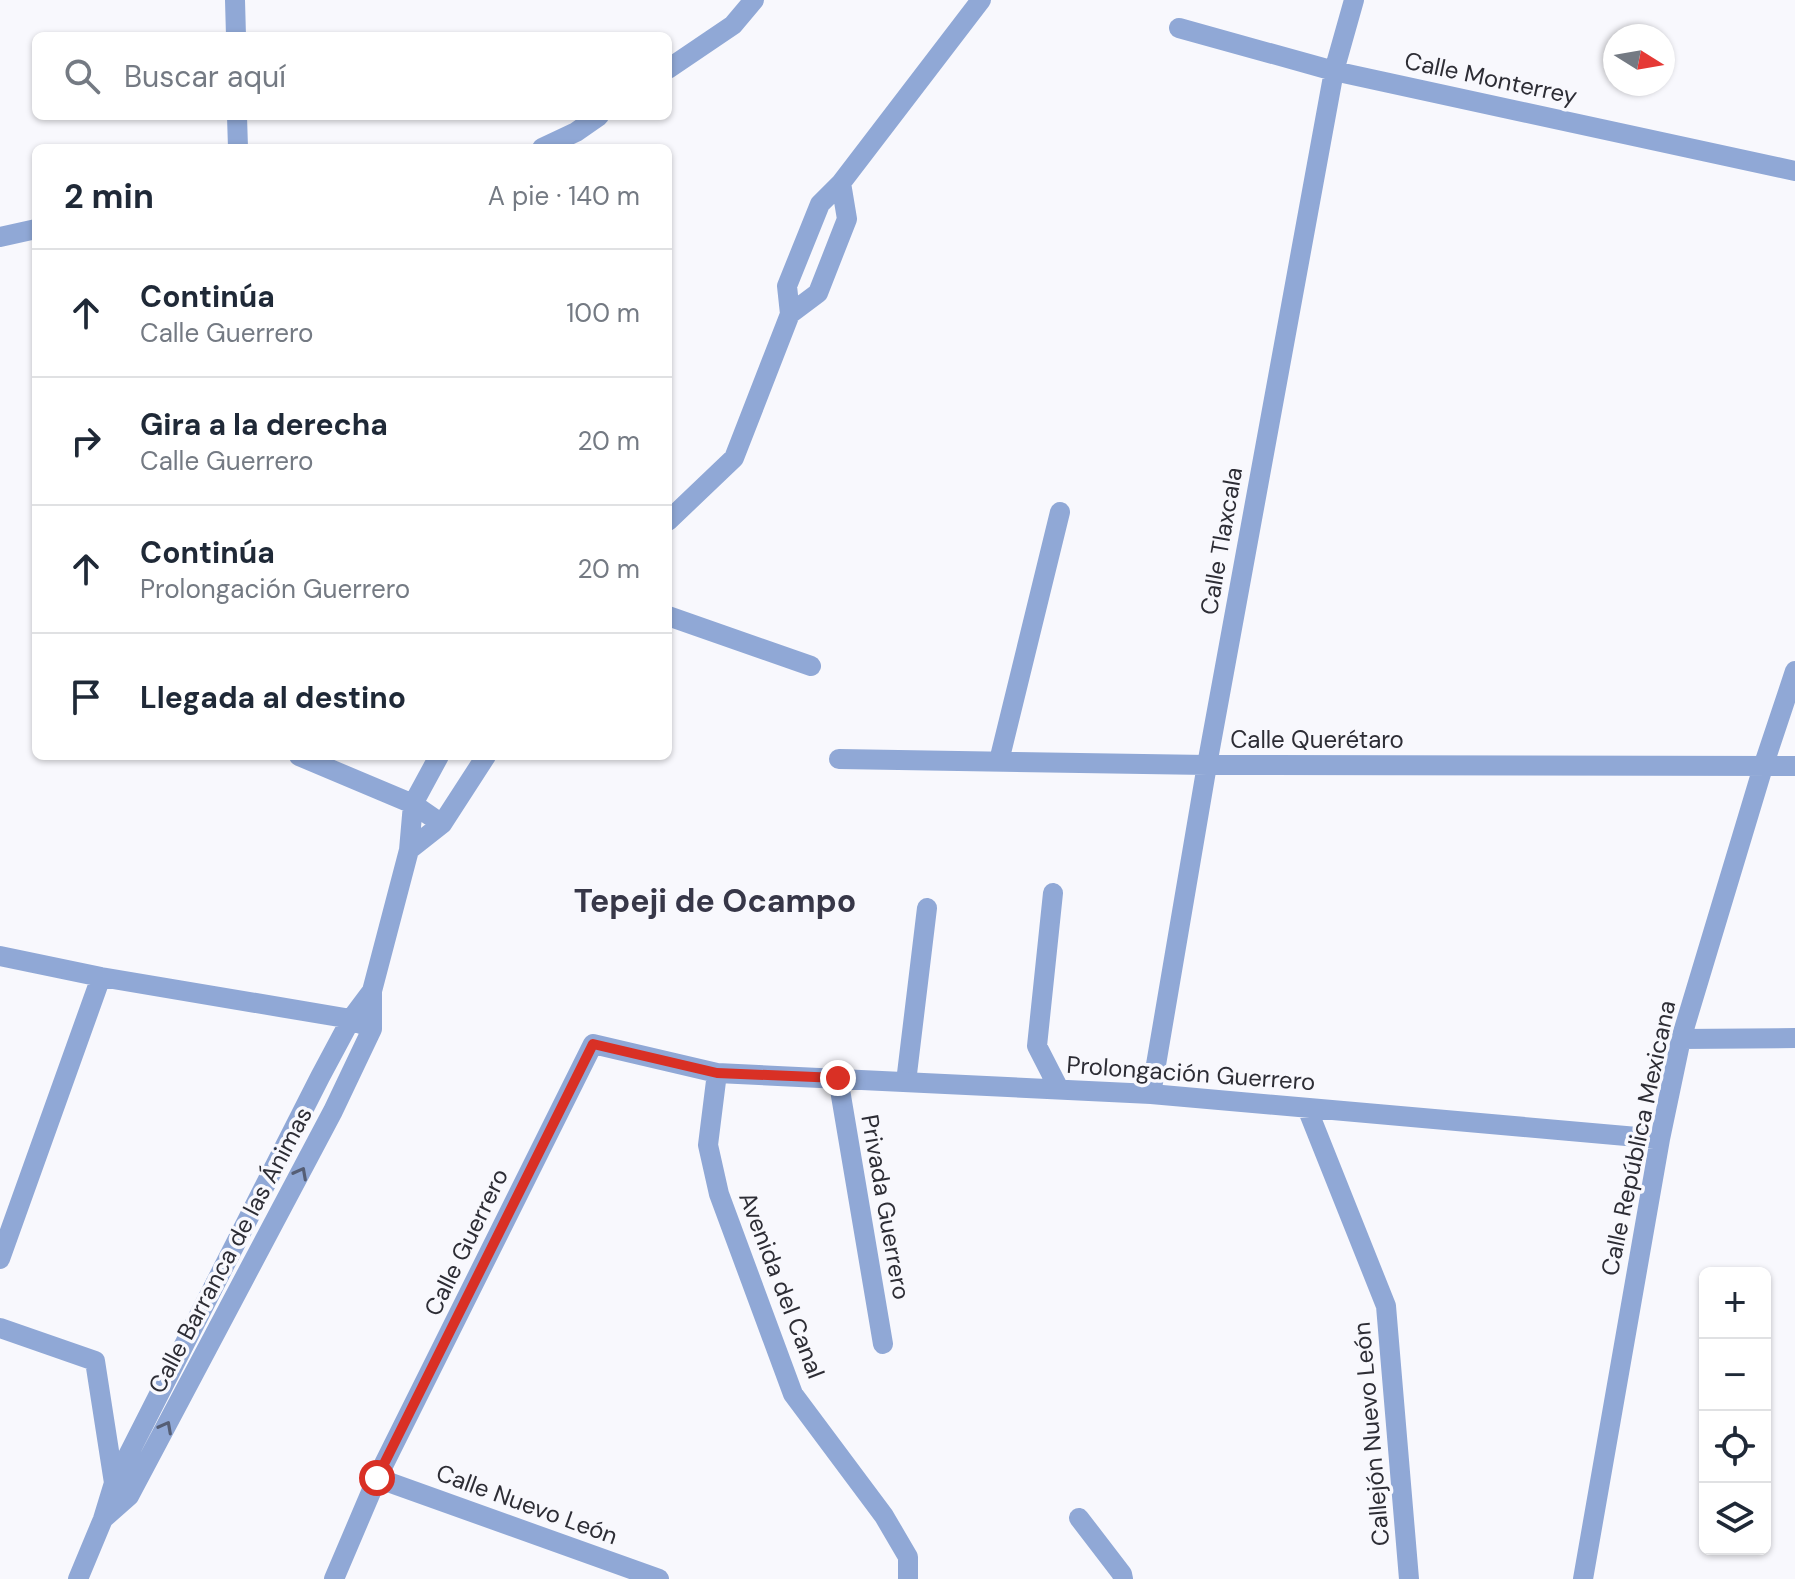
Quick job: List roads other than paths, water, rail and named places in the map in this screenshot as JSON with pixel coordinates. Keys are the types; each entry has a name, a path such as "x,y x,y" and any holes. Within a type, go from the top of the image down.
{"street":[{"path":"235,0 236,32"},
{"path":"672,66 733,25 754,0"},
{"path":"672,517 734,458 790,314 787,286 820,204 841,183 981,0"},
{"name":"Calle Tlaxcala","path":"1151,1094 1207,765 1334,71 1354,0"},
{"name":"Calle Monterrey","path":"1179,28 1334,71 1795,171"},
{"path":"237,120 238,144"},
{"path":"550,144 593,120"},
{"path":"790,314 818,293 847,219 841,183"},
{"path":"0,237 32,230"},
{"path":"999,761 1060,512"},
{"path":"672,617 811,666"},
{"name":"Calle República Mexicana","path":"1583,1579 1660,1139 1681,1039 1795,671"},
{"name":"Calle Querétaro","path":"839,759 1207,765 1795,766"},
{"path":"308,760 413,804 442,824"},
{"name":"Calle Barranca de las Ánimas","path":"78,1579 103,1519 280,1211 372,1029 372,991 409,850 413,804 437,760"},
{"path":"409,850 442,824 483,760"},
{"path":"1053,893 1037,1046 1059,1089"},
{"path":"906,1082 927,908"},
{"path":"0,956 101,977 351,1019 372,1029"},
{"path":"0,1259 101,977"},
{"name":"Calle Barranca de las Ánimas","path":"122,1489 258,1199 351,1019 372,991"},
{"path":"1681,1039 1795,1038"},
{"name":"Calle Guerrero","path":"334,1579 377,1478 593,1044 717,1073"},
{"name":"Prolongación Guerrero","path":"717,1073 1151,1094 1660,1139"},
{"name":"Avenida del Canal","path":"717,1073 708,1145 719,1194 793,1394 884,1516 908,1557 908,1579"},
{"name":"Privada Guerrero","path":"838,1078 883,1344"},
{"name":"Callejón Nuevo León","path":"1307,1108 1386,1306 1409,1579"},
{"path":"258,1199 280,1211"},
{"path":"0,1328 95,1361 122,1489"},
{"name":"Calle Nuevo León","path":"377,1478 659,1579"},
{"path":"1079,1518 1123,1579"}],"district":[{"name":"Tepeji de Ocampo","path":"715,901"}]}
